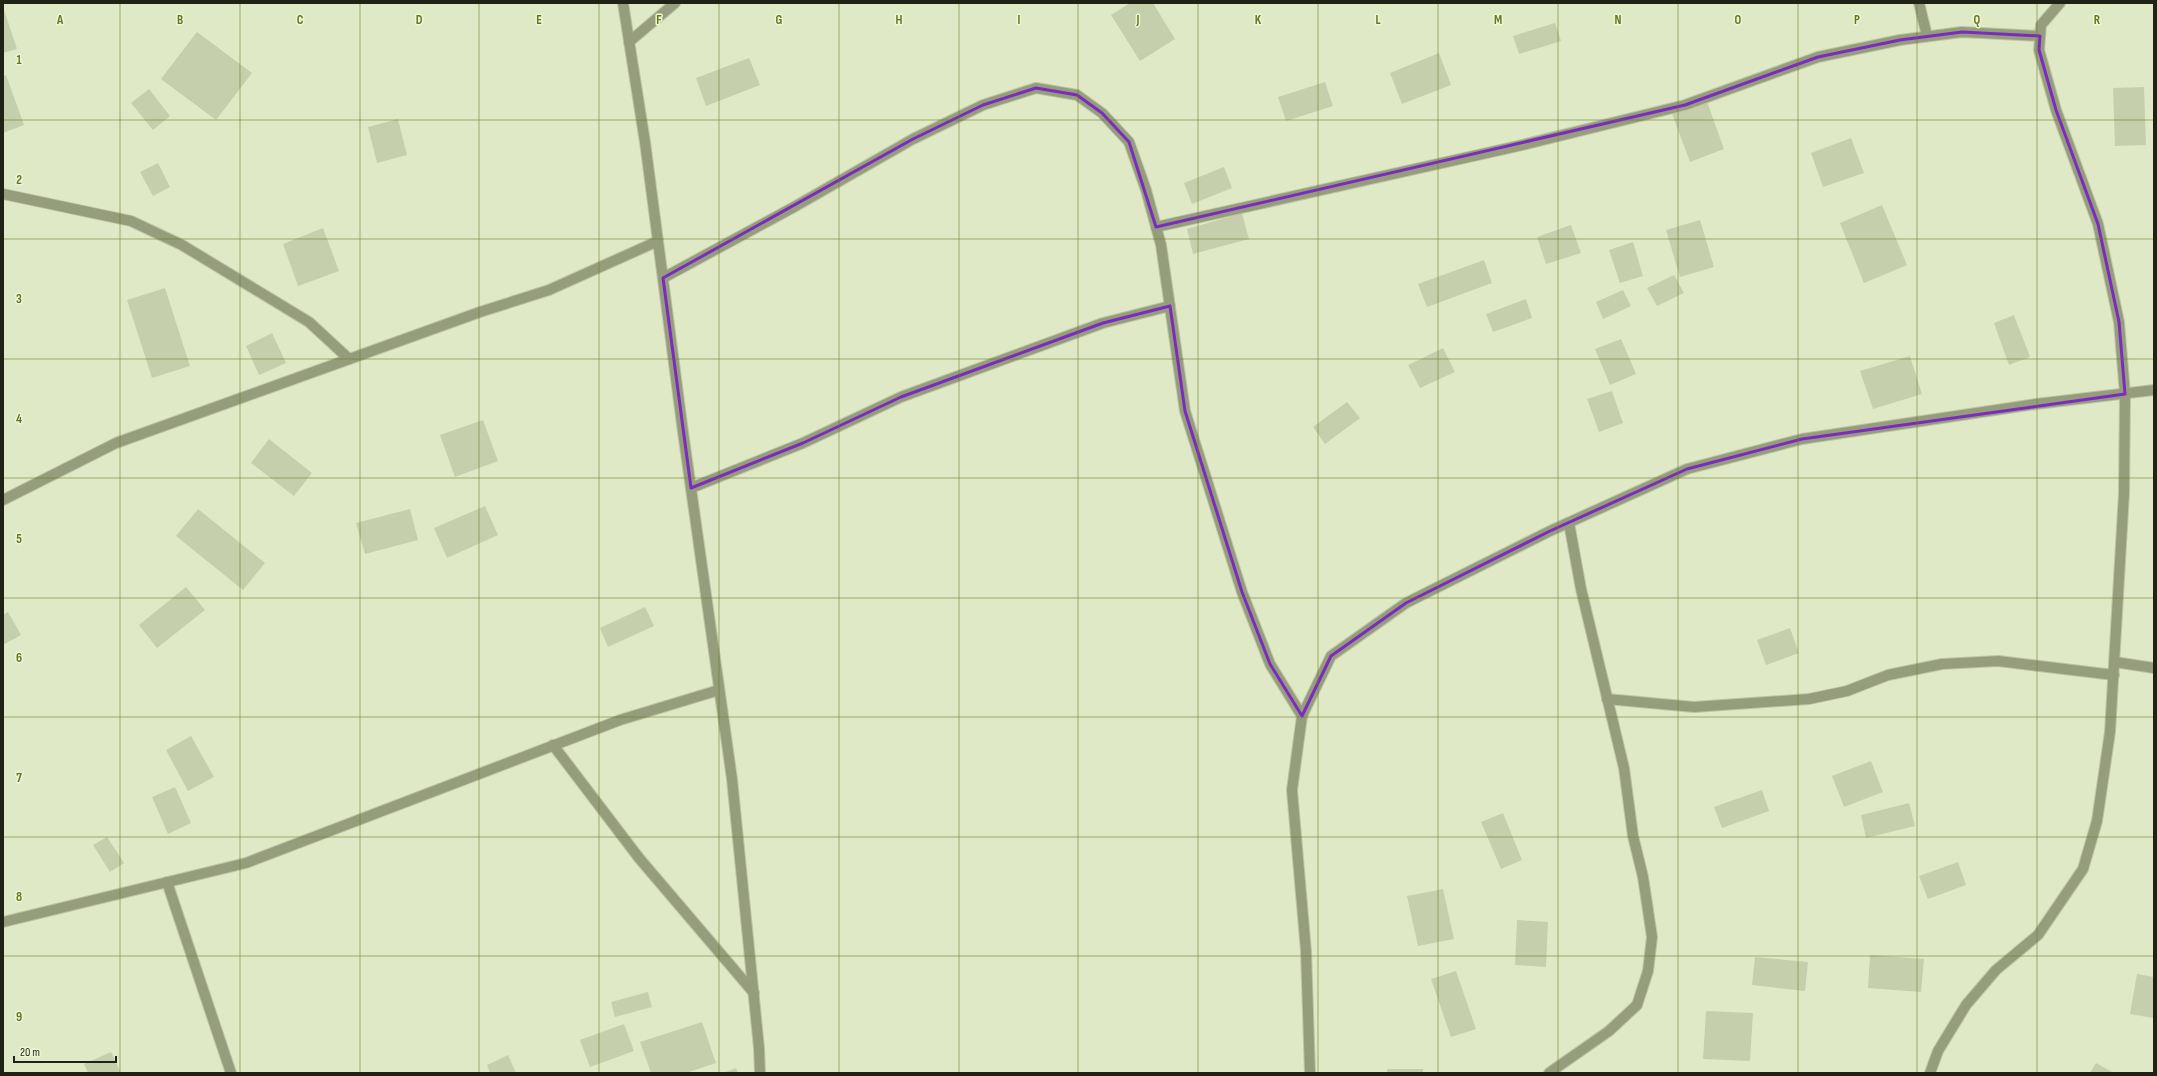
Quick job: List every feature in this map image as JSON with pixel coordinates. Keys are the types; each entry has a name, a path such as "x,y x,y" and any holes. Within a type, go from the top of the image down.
{"street":[{"path":"623,3 658,241 690,488 732,779 754,993 760,1073"},
{"path":"629,42 675,3"},
{"path":"1919,3 1927,36"},
{"path":"1930,1073 1938,1051 1966,1005 1996,970 2038,935 2083,869 2097,821 2110,732 2115,662 2116,607 2124,493 2125,394 2119,322 2098,224 2056,110 2039,50 2041,24 2060,3"},
{"path":"1156,227 1518,146 1670,109 1818,57 1927,36 1962,32 2040,36"},
{"path":"663,278 794,207 913,139 983,105 1036,88 1077,95 1102,113 1129,142 1146,190 1162,245 1185,411 1242,592 1270,664 1302,716"},
{"path":"3,194 131,221 182,244 309,322 349,359"},
{"path":"3,500 116,443 480,312 549,290 658,241"},
{"path":"690,488 803,443 901,397 1103,323 1170,306"},
{"path":"1310,1073 1306,951 1292,790 1302,716 1331,656 1406,603 1569,523 1688,469 1802,439 2028,405 2154,390"},
{"path":"1549,1073 1609,1031 1637,1005 1648,971 1652,937 1647,900 1633,836 1624,768 1581,589 1569,523"},
{"path":"1607,699 1694,707 1809,699 1847,692 1888,675 1942,664 1998,661 2114,675"},
{"path":"2115,662 2154,668"},
{"path":"3,922 246,863 620,720 719,690"},
{"path":"553,745 639,858 754,993"},
{"path":"167,882 231,1073"}],"highlighted area":[{"path":"1962,32 2040,36 2039,50 2056,110 2098,224 2119,322 2125,394 1802,439 1687,469 1550,531 1406,603 1331,656 1302,716 1270,664 1242,592 1185,411 1170,306 1103,323 901,397 803,443 691,488 663,278 913,139 983,105 1036,88 1077,95 1102,113 1129,142 1156,227 1685,105 1818,57 1900,40"}],"building":[{"path":"1130,3 1153,3 1175,39 1140,61 1111,15"},
{"path":"3,7 17,49 3,53"},
{"path":"1555,23 1561,41 1519,54 1513,36"},
{"path":"197,32 252,73 216,120 161,79"},
{"path":"1439,53 1451,85 1402,104 1390,73"},
{"path":"749,58 760,85 706,106 696,78"},
{"path":"6,75 24,125 3,133 3,76"},
{"path":"1325,82 1333,106 1286,121 1278,97"},
{"path":"2144,87 2146,145 2115,146 2113,88"},
{"path":"149,89 170,116 153,130 131,103"},
{"path":"1706,99 1724,149 1690,162 1671,111"},
{"path":"398,119 407,155 377,163 368,127"},
{"path":"1851,138 1864,173 1823,187 1811,153"},
{"path":"158,163 170,187 153,196 140,172"},
{"path":"1224,167 1232,188 1192,204 1184,183"},
{"path":"1882,205 1907,265 1864,283 1840,223"},
{"path":"1242,213 1249,239 1193,254 1187,229"},
{"path":"1700,220 1714,267 1680,277 1666,230"},
{"path":"1571,225 1581,253 1546,264 1537,237"},
{"path":"323,228 339,271 298,286 283,244"},
{"path":"1633,242 1643,276 1620,283 1609,250"},
{"path":"1484,260 1492,283 1427,307 1418,284"},
{"path":"1674,275 1684,293 1657,306 1647,288"},
{"path":"165,288 190,366 152,378 127,300"},
{"path":"1623,290 1631,306 1603,319 1596,302"},
{"path":"1526,299 1532,318 1493,332 1486,314"},
{"path":"2014,315 2030,357 2009,365 1994,323"},
{"path":"272,333 286,363 259,375 246,346"},
{"path":"1621,339 1636,374 1610,385 1595,349"},
{"path":"1443,348 1455,372 1420,388 1408,365"},
{"path":"1910,356 1922,394 1873,409 1860,371"},
{"path":"1612,391 1623,423 1599,432 1587,399"},
{"path":"1347,402 1360,418 1325,444 1313,427"},
{"path":"483,420 498,461 455,477 440,435"},
{"path":"269,439 312,473 294,496 251,463"},
{"path":"485,506 498,535 447,558 434,528"},
{"path":"198,509 265,563 243,590 176,536"},
{"path":"410,509 418,540 365,554 356,523"},
{"path":"186,587 205,610 157,648 139,625"},
{"path":"645,607 654,626 608,647 600,628"},
{"path":"8,612 21,635 3,645 3,615"},
{"path":"1790,628 1799,653 1766,665 1757,640"},
{"path":"191,736 214,777 188,791 166,750"},
{"path":"1871,761 1883,792 1844,807 1832,776"},
{"path":"175,787 191,823 168,834 152,797"},
{"path":"1762,790 1769,811 1722,828 1714,807"},
{"path":"1909,803 1915,826 1866,838 1861,815"},
{"path":"1503,813 1522,860 1501,869 1481,822"},
{"path":"107,837 124,863 110,872 93,845"},
{"path":"1958,862 1966,885 1928,899 1919,876"},
{"path":"1443,889 1454,939 1418,946 1407,896"},
{"path":"1517,920 1548,922 1546,967 1515,965"},
{"path":"1870,955 1924,959 1921,992 1868,988"},
{"path":"1755,957 1808,962 1805,991 1752,985"},
{"path":"1456,971 1476,1029 1451,1037 1431,979"},
{"path":"2137,974 2154,977 2153,1018 2130,1014"},
{"path":"648,992 652,1007 615,1017 611,1002"},
{"path":"1706,1011 1753,1013 1750,1061 1703,1059"},
{"path":"702,1022 716,1063 686,1073 651,1073 640,1042"},
{"path":"624,1024 634,1051 590,1067 580,1040"},
{"path":"111,1052 121,1073 88,1073 84,1064"},
{"path":"508,1055 516,1073 490,1073 487,1065"},
{"path":"2096,1063 2114,1073 2090,1073"},
{"path":"736,1068 738,1073 723,1073"},
{"path":"1387,1069 1423,1069 1423,1073 1387,1073"}]}
